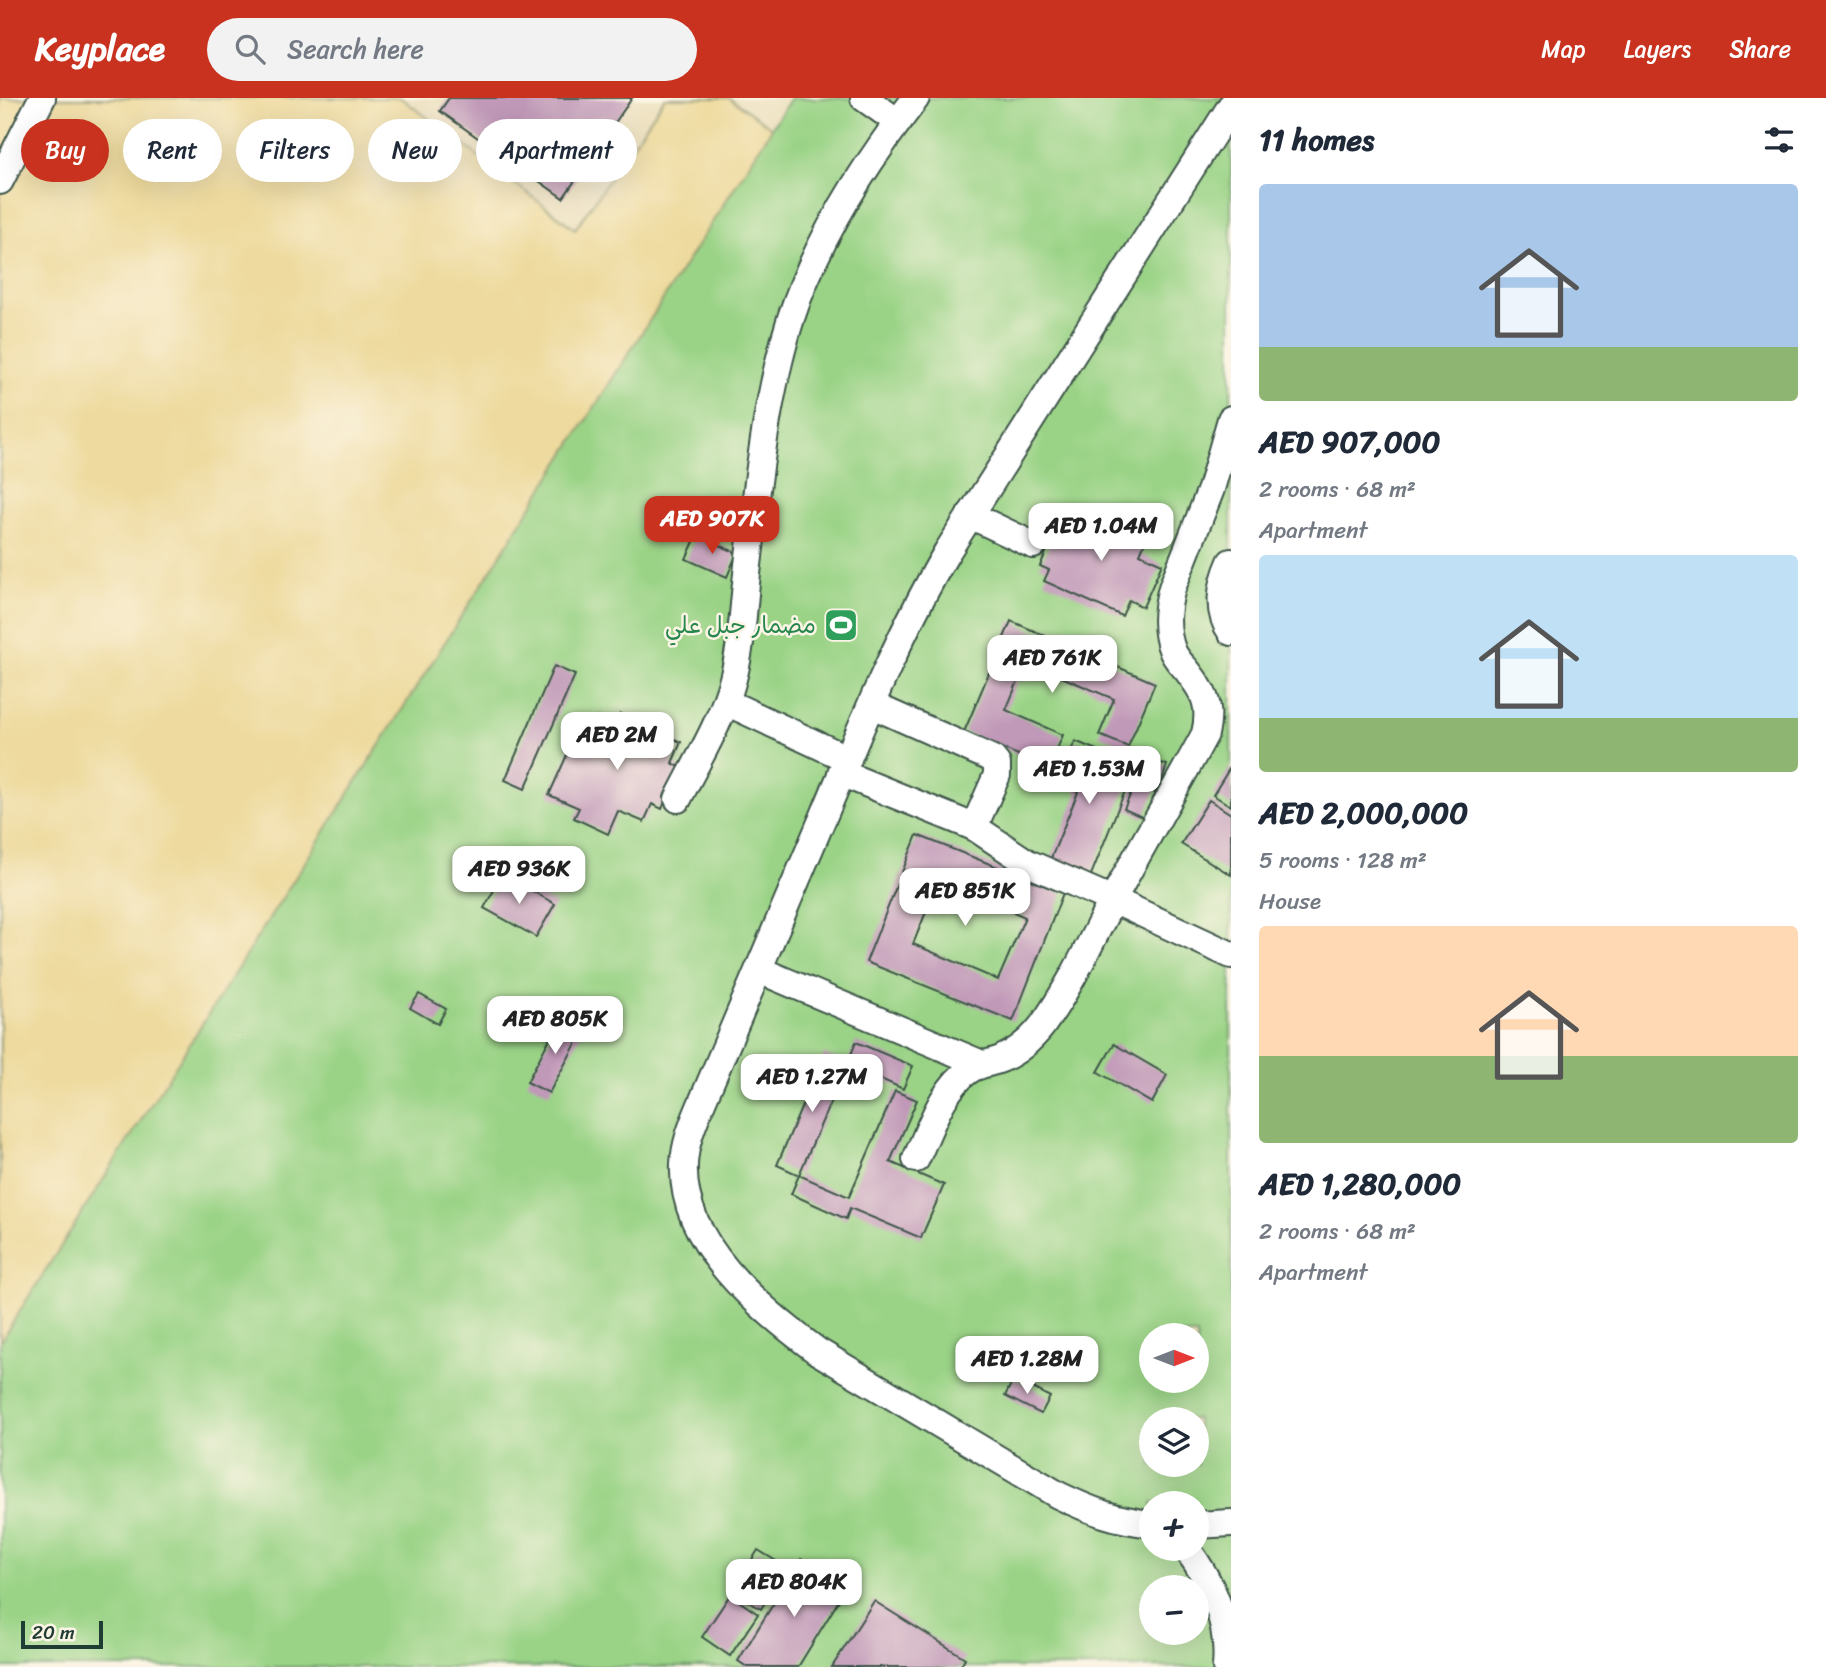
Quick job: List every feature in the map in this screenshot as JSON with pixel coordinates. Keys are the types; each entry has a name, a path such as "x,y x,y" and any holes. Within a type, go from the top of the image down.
{"lane":[{"path":"0,181 42,98"},
{"path":"864,98 898,122"},
{"path":"678,799 726,702 738,657 765,435 791,317 814,261 841,207 916,98"},
{"path":"1139,1523 1090,1511 1058,1495 817,1351 788,1329 760,1304 711,1250 696,1224 687,1195 684,1165 689,1135 909,620 970,515 1231,106"},
{"path":"916,1159 943,1100 959,1079 982,1064 1015,1051 1029,1041 1041,1027 1079,966 1205,734 1208,708 1205,697 1174,654 1168,638 1167,604 1211,489 1231,419"},
{"path":"970,515 1033,545"},
{"path":"1231,562 1222,590 1221,608 1231,632"},
{"path":"726,702 845,766 974,827 1028,863 1231,955"},
{"path":"872,705 993,759 997,764 997,775 974,827"},
{"path":"1208,708 1231,721"},
{"path":"758,970 982,1064"},
{"path":"1209,1524 1231,1523"},
{"path":"1196,1561 1225,1610 1226,1667"}],"green space":[{"name":"مضمار جبل علي","path":"791,98 1231,98 1231,1667 0,1667 0,1328"}],"sand":[{"path":"0,98 401,98 429,119 368,119 368,182 462,182 462,144 476,154 476,182 513,182 575,229 607,182 637,182 637,139 665,98 729,98 772,128 0,1342"}],"building":[{"path":"449,98 632,98 618,119 476,119 476,136 462,127 462,119 451,119 440,111"},
{"path":"540,182 574,182 563,198"},
{"path":"1091,507 1134,526 1129,536 1145,542 1140,554 1162,564 1143,607 1129,600 1122,616 1044,581 1049,570 1040,566 1058,525 1079,535"},
{"path":"697,535 737,553 727,577 686,559"},
{"path":"1011,621 1155,683 1128,747 1099,735 1114,699 1026,662 1006,710 1063,735 1049,768 964,732"},
{"path":"554,666 575,675 525,789 505,780"},
{"path":"620,714 681,742 672,763 680,767 662,809 652,804 644,822 618,811 608,834 574,818 579,808 549,795 580,726 592,731 598,717 615,724"},
{"path":"1075,741 1135,766 1089,880 1049,863 1078,792 1049,781 1056,763 1065,766"},
{"path":"1141,756 1167,765 1160,787 1134,778"},
{"path":"1231,766 1231,806 1213,795"},
{"path":"1136,781 1156,790 1144,818 1124,809"},
{"path":"1209,800 1231,814 1231,875 1181,844"},
{"path":"917,835 1063,893 1013,1021 866,962","holes":["939,880 1025,917 998,980 913,944"]},
{"path":"503,874 555,904 536,937 484,908"},
{"path":"419,994 446,1009 438,1024 410,1008"},
{"path":"560,1019 583,1031 549,1093 527,1082"},
{"path":"856,1042 913,1066 903,1089 847,1064"},
{"path":"1114,1044 1167,1075 1152,1103 1098,1072"},
{"path":"824,1054 847,1064 799,1175 777,1165"},
{"path":"895,1091 917,1100 890,1162 944,1185 921,1238 850,1208 846,1219 791,1194 799,1175 849,1197"},
{"path":"1014,1378 1050,1397 1041,1414 1005,1396"},
{"path":"758,1550 786,1567 761,1609 732,1592"},
{"path":"801,1559 847,1587 798,1667 747,1667 738,1661"},
{"path":"730,1595 758,1614 730,1656 702,1637"},
{"path":"874,1601 965,1658 960,1667 832,1667"}],"place":[{"name":"مضمار جبل علي","path":"841,625"}]}
